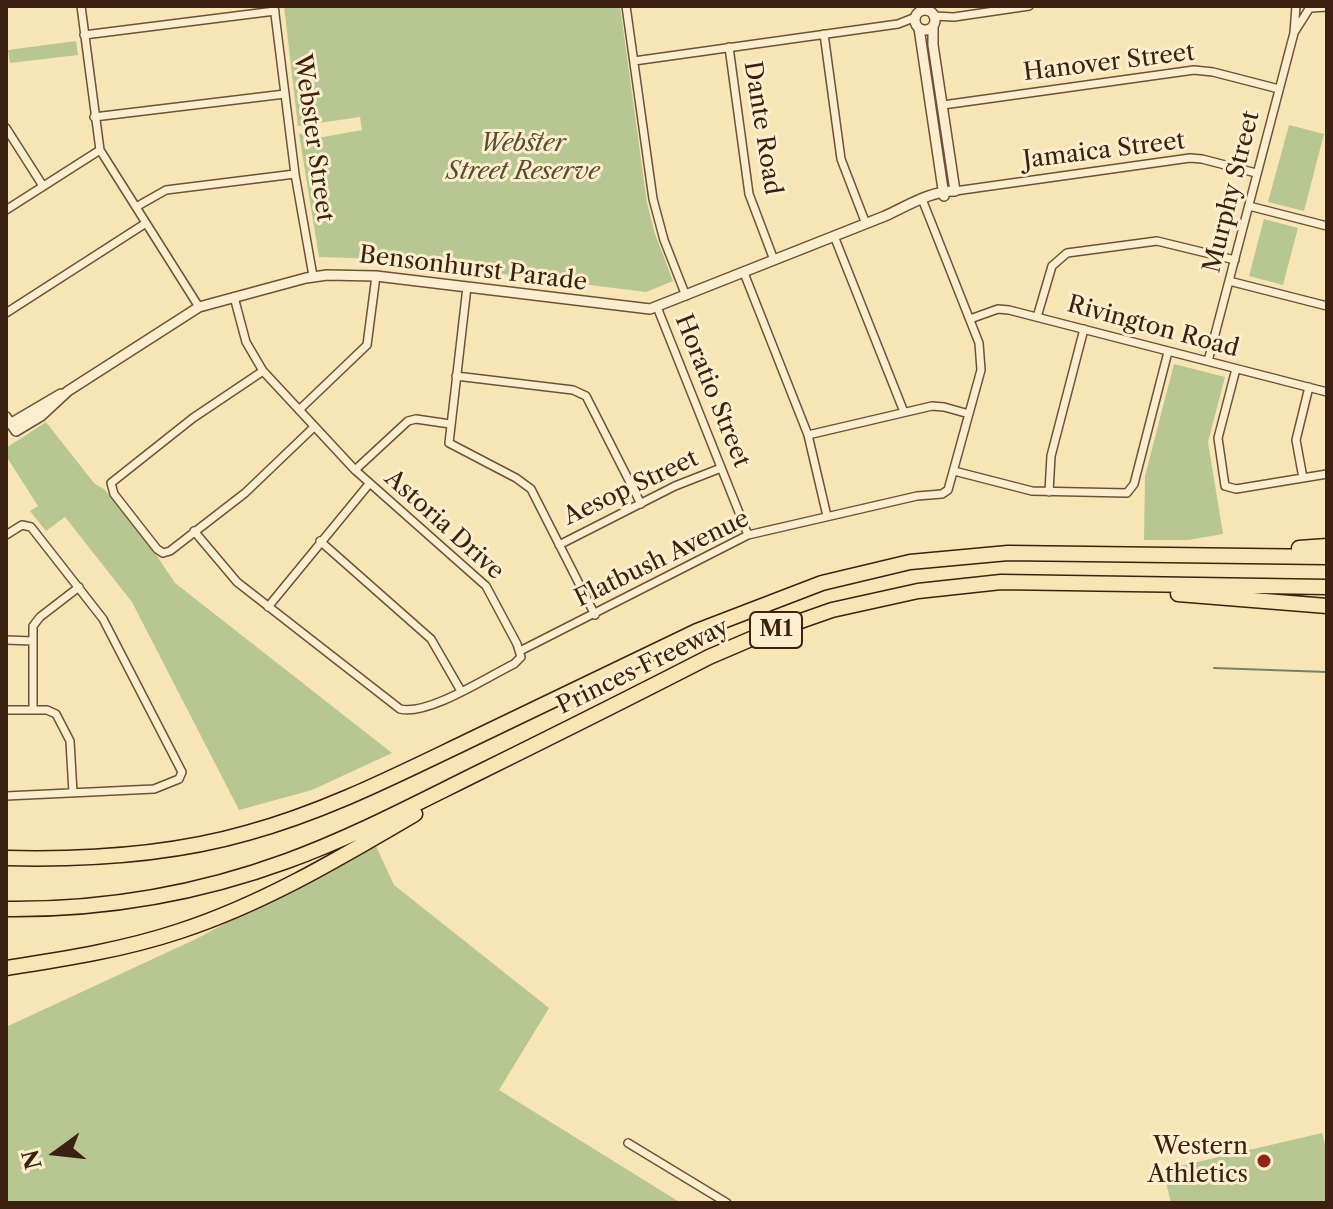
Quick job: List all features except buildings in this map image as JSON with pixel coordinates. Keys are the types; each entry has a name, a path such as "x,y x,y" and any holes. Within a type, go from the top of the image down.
{"highway":[{"path":"1191,554 1327,546"},
{"name":"Princes Freeway","path":"6,858 100,857 184,846 245,834 298,817 364,791 748,609 822,583 910,562 1008,553 1327,557"},
{"name":"Princes Freeway","path":"6,909 120,903 234,879 330,844 709,657 832,610 932,590 1001,582 1327,587"},
{"path":"1071,583 1133,592 1224,596 1327,606"},
{"path":"6,968 145,942 243,907 360,846 504,760"}],"street":[{"path":"81,6 100,150 199,307"},
{"path":"626,6 653,199 664,240 686,296"},
{"path":"634,61 898,24 917,18 924,11 932,17 954,17 1029,6"},
{"path":"1296,6 1303,10 1327,7"},
{"name":"Murphy Street","path":"1208,361 1294,33 1296,6"},
{"path":"84,35 275,8"},
{"name":"Webster Street","path":"275,8 295,174 313,276"},
{"name":"Murphy Street","path":"1294,33 1311,8"},
{"path":"917,18 928,30 932,17"},
{"path":"932,17 955,191"},
{"path":"917,18 944,194"},
{"path":"824,34 841,159 866,224"},
{"name":"Dante Road","path":"729,47 749,194 774,260"},
{"name":"Hanover Street","path":"943,105 1194,70 1279,89"},
{"path":"94,117 285,94"},
{"path":"6,128 43,186"},
{"path":"6,210 100,150"},
{"name":"Jamaica Street","path":"955,191 1190,158 1256,173"},
{"path":"136,207 166,190 295,174"},
{"name":"Bensonhurst Parade","path":"9,427 41,416 68,391 199,307 313,276 376,276 638,309 657,307 955,191"},
{"path":"923,202 979,343 982,363 954,471 1028,490 1120,494 1131,489 1168,352"},
{"path":"1249,206 1327,226"},
{"path":"6,313 146,223"},
{"path":"834,236 904,412"},
{"path":"1037,317 1052,266 1067,253 1157,241 1235,260"},
{"path":"744,273 808,435 827,516"},
{"path":"299,410 367,345 376,276"},
{"path":"1229,281 1327,306"},
{"path":"467,287 450,445 516,478 531,489 595,615"},
{"name":"Astoria Drive","path":"234,297 246,342 263,371 369,484 486,586 520,651"},
{"name":"Horatio Street","path":"657,307 748,535"},
{"name":"Rivington Road","path":"970,319 1003,309 1327,392"},
{"path":"1049,492 1050,463 1084,329"},
{"path":"1236,369 1218,438 1225,486 1236,489 1327,474"},
{"path":"263,371 193,418 111,483 114,494 159,551 167,552 245,493 314,427"},
{"path":"456,376 573,390 586,396 641,504"},
{"path":"1303,478 1296,440 1309,387"},
{"path":"808,435 935,406 969,414"},
{"path":"355,470 410,420 450,424"},
{"name":"Aesop Street","path":"559,545 721,468"},
{"name":"Flatbush Avenue","path":"520,651 748,535 917,496 942,494 950,487 954,471"},
{"path":"268,607 369,484"},
{"path":"6,535 22,525 31,527 79,587 108,627 182,772 179,779 154,789 6,796"},
{"path":"194,531 231,577 400,709 410,710 433,704 461,691 518,661 520,651"},
{"path":"320,541 431,639 439,648 461,691"},
{"path":"33,710 36,620 79,587"},
{"path":"6,640 33,641"},
{"path":"6,710 54,712 68,735 71,747 73,793"},
{"path":"628,1143 727,1203"}],"green space":[{"name":"Webster Street Reserve","path":"284,6 620,6 647,203 673,281 646,292 382,259 319,257 299,134 310,133 312,139 362,130 360,117 298,126"},
{"path":"76,41 78,55 10,63 8,50"},
{"path":"1289,125 1324,134 1304,211 1268,202"},
{"path":"1264,219 1298,228 1283,285 1249,276"},
{"path":"1174,364 1225,377 1208,442 1223,534 1188,540 1144,540 1145,476"},
{"path":"46,422 94,483 105,490 175,583 392,753 312,790 239,810 132,602 65,517 46,531 30,511 38,506 6,456 6,448"},
{"path":"375,844 394,885 549,1008 499,1090 681,1203 6,1203 6,1027 196,939"},
{"name":"Western Athletics","path":"1322,1133 1327,1152 1327,1203 1171,1203 1163,1170"}],"waterway":[{"path":"1214,668 1327,672"}],"place":[{"name":"Western Athletics","path":"1264,1161"}]}
